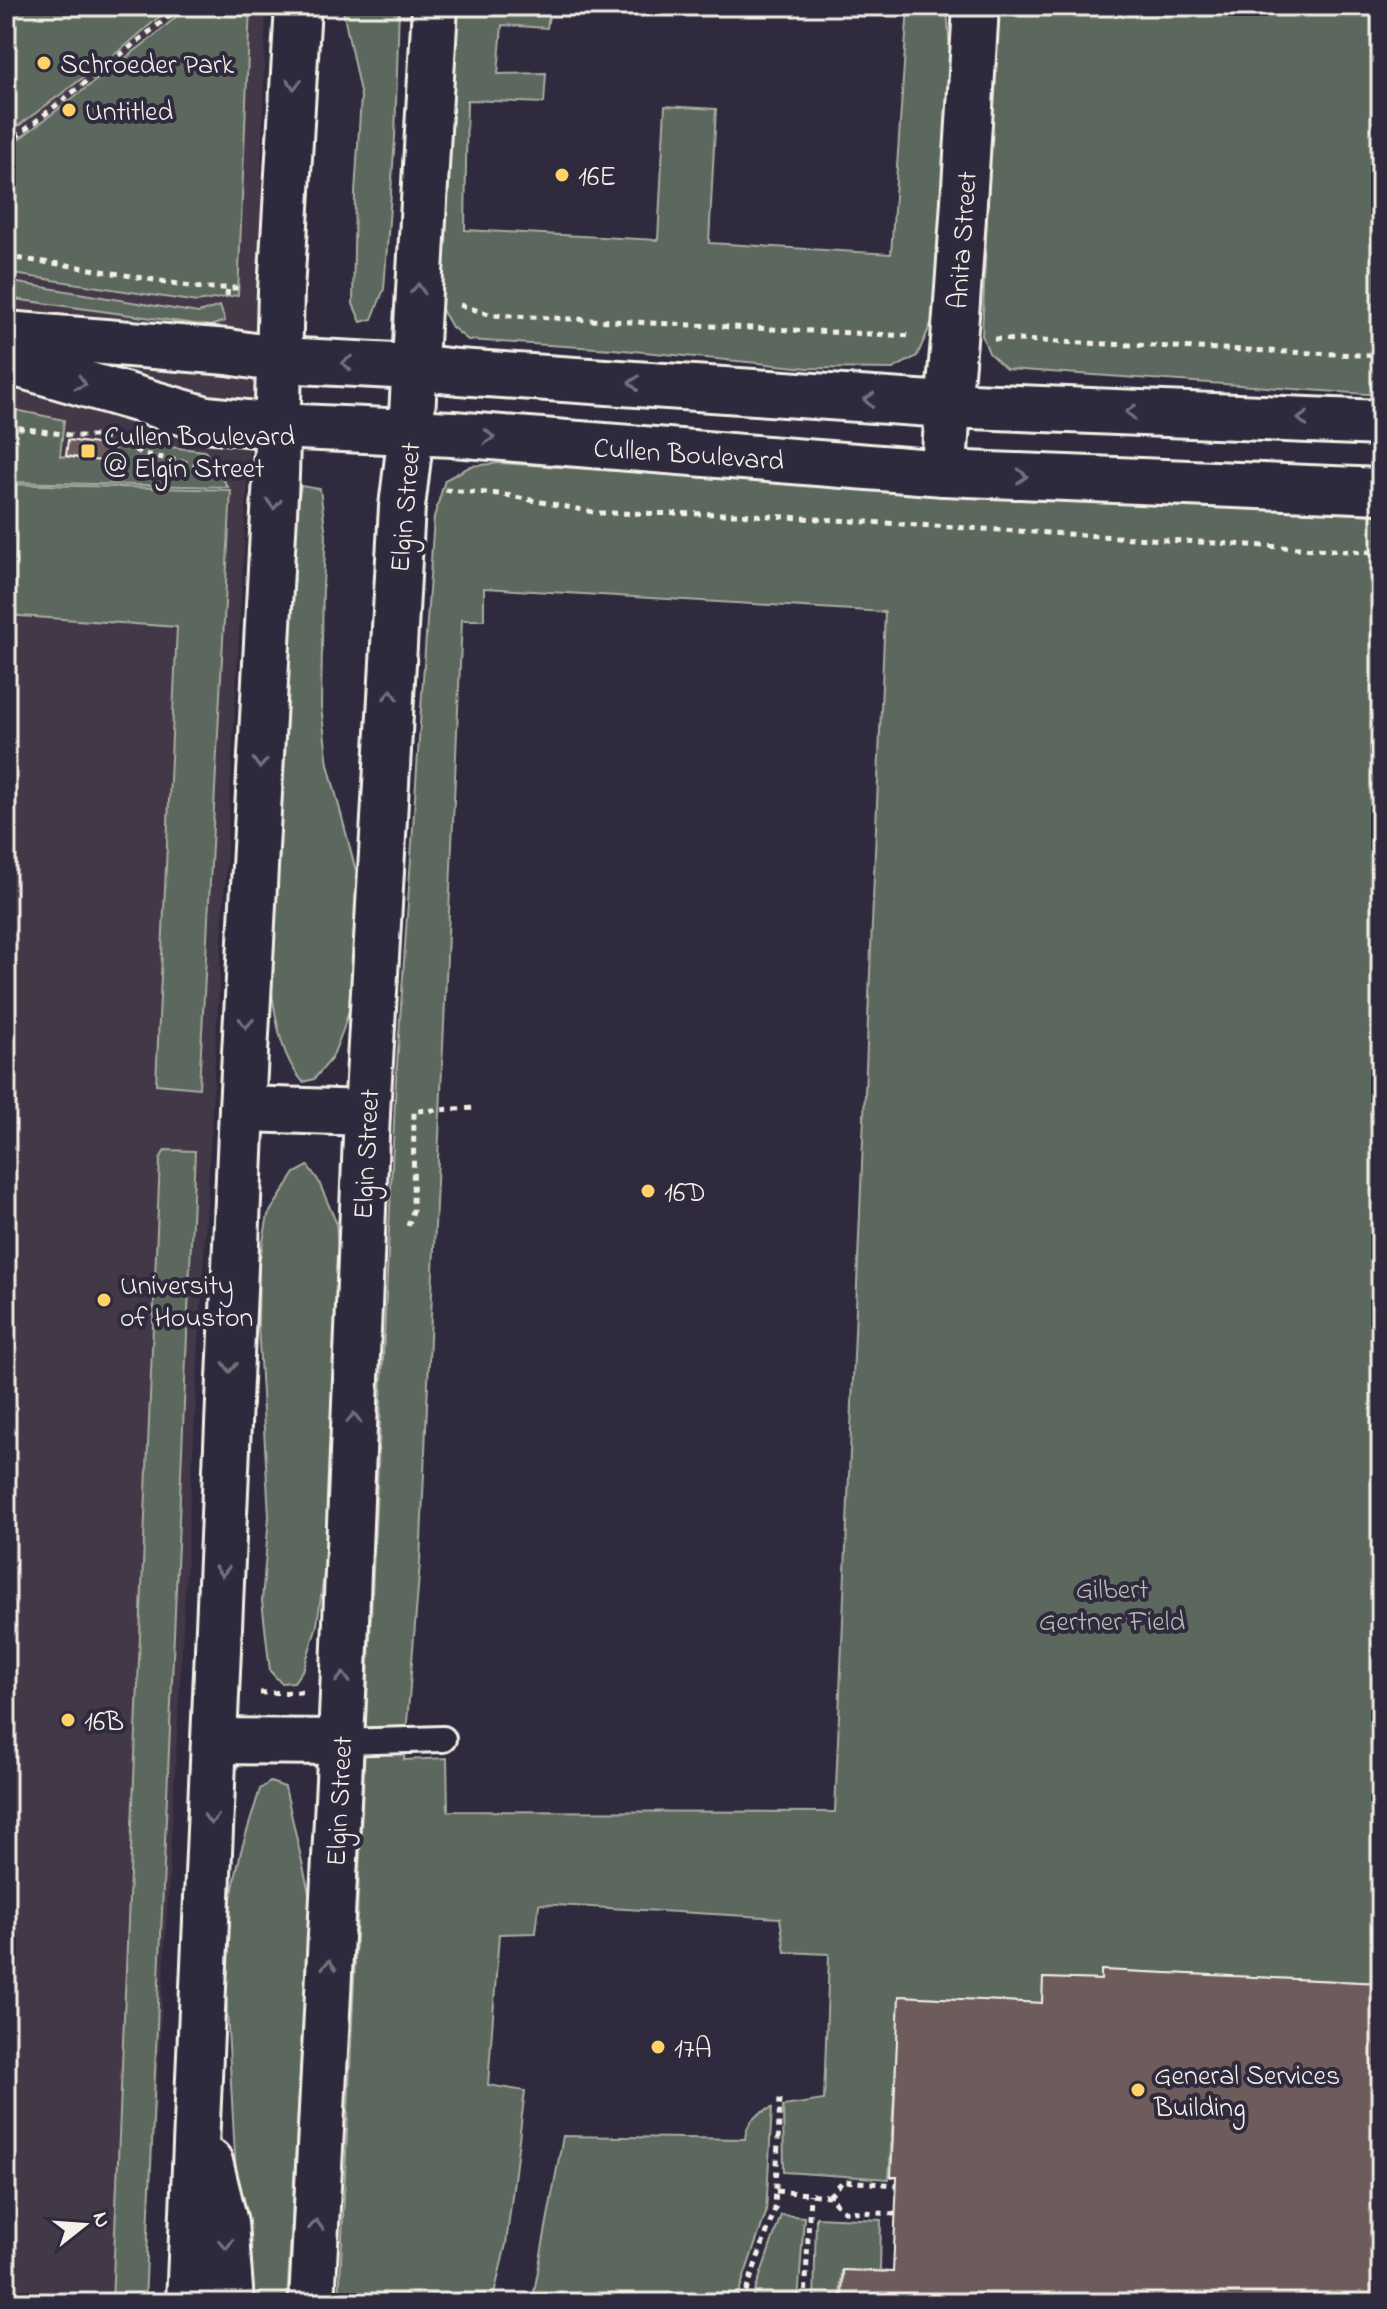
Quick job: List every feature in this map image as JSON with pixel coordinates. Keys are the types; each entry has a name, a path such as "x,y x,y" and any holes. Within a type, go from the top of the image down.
{"main road":[{"path":"189,2303 242,1109 277,426 281,291 298,6"},
{"name":"Elgin Street","path":"312,2303 341,1742 367,1113 435,6"},
{"name":"Anita Street","path":"944,473 976,6"},
{"path":"6,334 228,352 280,360 947,405 1381,423"},
{"name":"Cullen Boulevard","path":"6,361 206,419 277,426 453,434 944,473 1381,491"},
{"path":"242,1109 367,1113"},
{"path":"214,1741 341,1742"},
{"path":"199,2113 225,2223 231,2303"}],"lane":[{"path":"341,1742 443,1739"}],"path":[{"path":"6,145 180,6"},
{"path":"6,257 201,288 239,288"},
{"path":"227,296 228,287"},
{"path":"460,305 492,315 917,337"},
{"path":"995,339 1381,356"},
{"path":"6,426 96,436 144,454 228,472"},
{"path":"95,444 96,436"},
{"path":"449,491 500,494 598,513 736,514 1381,553"},
{"path":"414,1111 476,1108"},
{"path":"217,1693 342,1691"},
{"path":"742,2303 775,2209 780,2098"},
{"path":"829,2196 843,2181 897,2185"},
{"path":"776,2191 829,2196 844,2211 895,2214"},
{"path":"805,2303 810,2194"}],"shaded area":[{"name":"University of Houston","path":"6,6 266,6 258,297 145,2303 6,2303"}],"green space":[{"name":"Schroeder Park","path":"6,6 172,6 123,48 6,135"},
{"path":"188,6 250,6 238,295 197,302 6,273 6,149 153,37"},
{"path":"342,6 399,6 395,138 384,289 372,319 361,322 353,304 361,97"},
{"path":"908,6 947,6 950,55 934,317 917,356 893,369 808,368 613,349 468,340 452,327 440,306 445,7 549,15 547,28 502,25 498,74 546,73 544,103 467,100 465,230 658,240 665,106 716,109 709,243 891,254"},
{"path":"996,6 1381,6 1381,395 1006,369 989,353 982,335"},
{"path":"6,281 198,313 220,306 225,321 210,326 7,298"},
{"path":"6,408 64,420 60,456 112,462 116,441 205,451 228,487 6,482"},
{"name":"Gilbert Gertner Field","path":"500,463 890,489 1381,515 1381,1983 1102,1970 1101,1980 1044,1978 1042,2003 900,1996 889,2179 784,2172 783,2106 824,2100 829,1954 785,1952 780,1918 539,1904 536,1933 499,1934 488,2085 525,2091 506,2244 492,2303 339,2303 396,1079 434,517 445,480 471,466","holes":["484,588 885,612 835,1812 448,1811 447,1758 404,1760 420,1563 462,620 484,620"]},
{"path":"6,484 231,490 199,1088 156,1084 177,627 6,615"},
{"path":"301,486 320,489 326,535 321,706 328,764 356,871 357,918 353,997 343,1030 332,1058 314,1079 303,1082 284,1049 271,986 289,608 296,512"},
{"path":"165,1150 195,1151 145,2303 112,2303 160,1159"},
{"path":"308,1166 318,1180 336,1222 341,1283 330,1531 317,1625 304,1668 294,1682 281,1683 270,1671 262,1601 269,1516 258,1325 259,1263 268,1215 295,1173"},
{"path":"270,1782 285,1787 310,1897 308,1936 287,2303 243,2303 226,1991 227,1916 241,1851 260,1789"},
{"path":"772,2108 766,2213 735,2303 532,2303 563,2136 745,2139 753,2119"},
{"path":"781,2215 804,2217 798,2303 751,2303"},
{"path":"816,2217 881,2220 880,2272 842,2270 840,2297 830,2303 814,2303"}],"building":[{"name":"Cullen Boulevard @ Elgin Street","path":"68,440 110,446 108,462 66,456"},
{"name":"General Services Building","path":"1101,1970 1381,1983 1381,2303 842,2303 843,2270 893,2272 897,2177 891,2177 899,1996 1042,2003 1043,1978 1101,1980"}],"place":[{"name":"Schroeder Park","path":"44,63"},
{"name":"Untitled","path":"69,110"},
{"name":"16E","path":"562,175"},
{"name":"Cullen Boulevard @ Elgin Street","path":"88,451"},
{"name":"16D","path":"648,1191"},
{"name":"University of Houston","path":"104,1300"},
{"name":"16B","path":"68,1720"},
{"name":"17A","path":"658,2047"},
{"name":"General Services Building","path":"1138,2090"}]}
